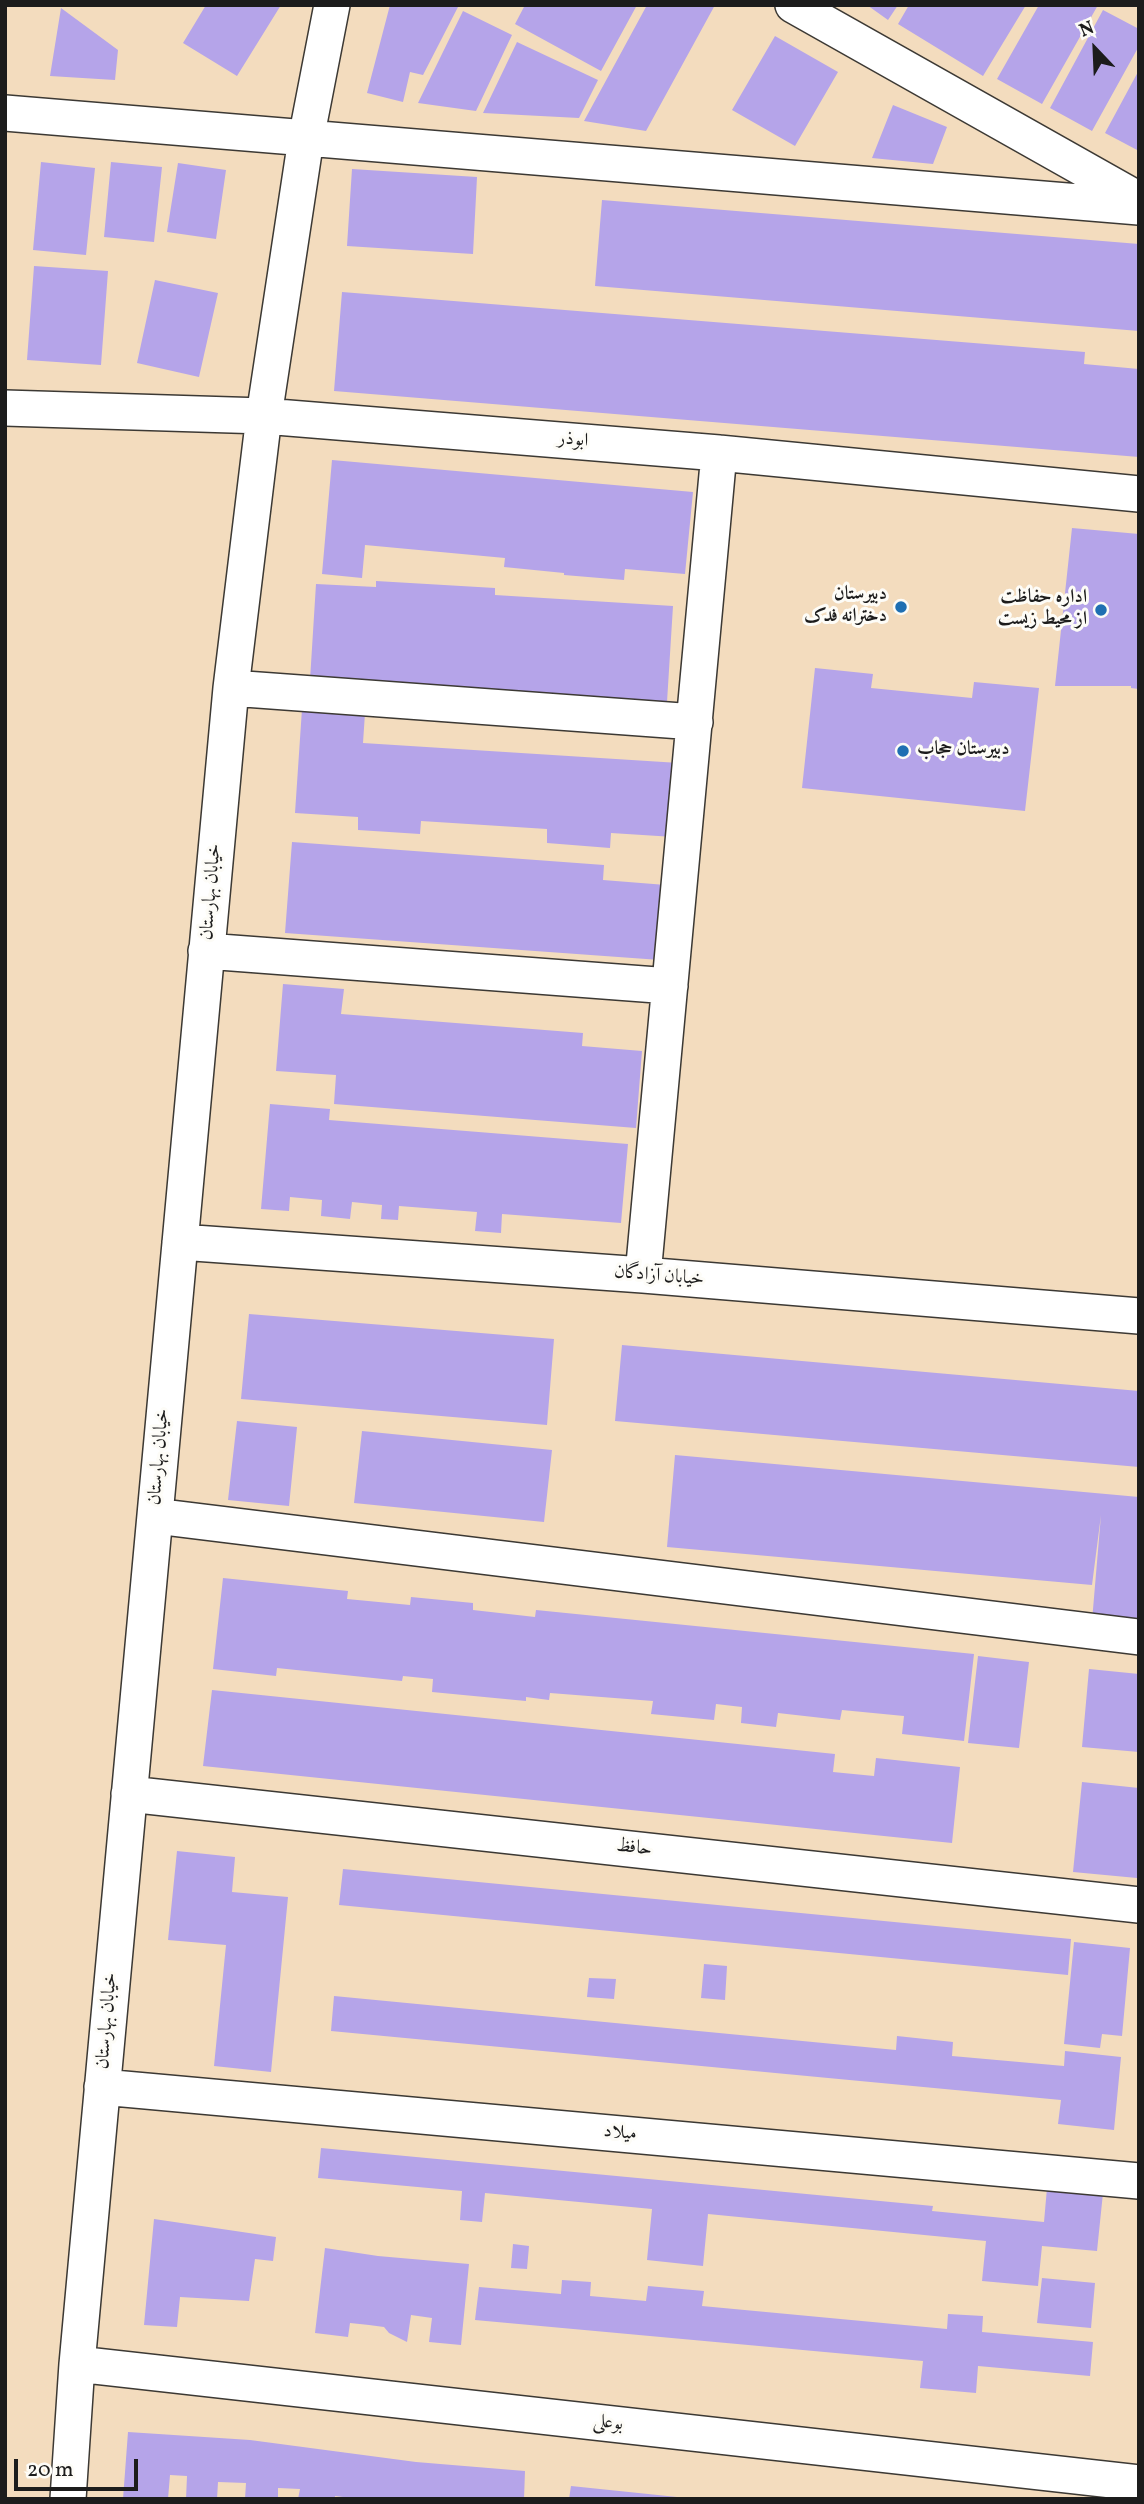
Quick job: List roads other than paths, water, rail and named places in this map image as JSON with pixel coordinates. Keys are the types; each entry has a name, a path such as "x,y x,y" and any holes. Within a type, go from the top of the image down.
{"street":[{"name":"خیابان بهارستان","path":"68,2499 77,2364 231,688 264,416 306,139 332,5"},
{"path":"793,5 1139,200"},
{"path":"5,113 1139,207"},
{"name":"ابوذر","path":"5,408 264,416 719,453 1139,494"},
{"path":"643,1275 719,453"},
{"path":"231,688 695,722"},
{"path":"206,951 670,986"},
{"name":"خیابان آزادگان","path":"180,1242 643,1275 1139,1316"},
{"path":"155,1516 1139,1637"},
{"name":"حافظ","path":"129,1794 1139,1905"},
{"name":"میلاد","path":"102,2087 1139,2181"},
{"name":"بوعلی","path":"77,2364 1139,2483"}],"place":[{"name":"دبیرستان دخترانه فدک","path":"901,607"},
{"name":"اداره حفاظت از محیط زیست","path":"1101,610"},
{"name":"دبیرستان حجاب","path":"903,751"}]}
